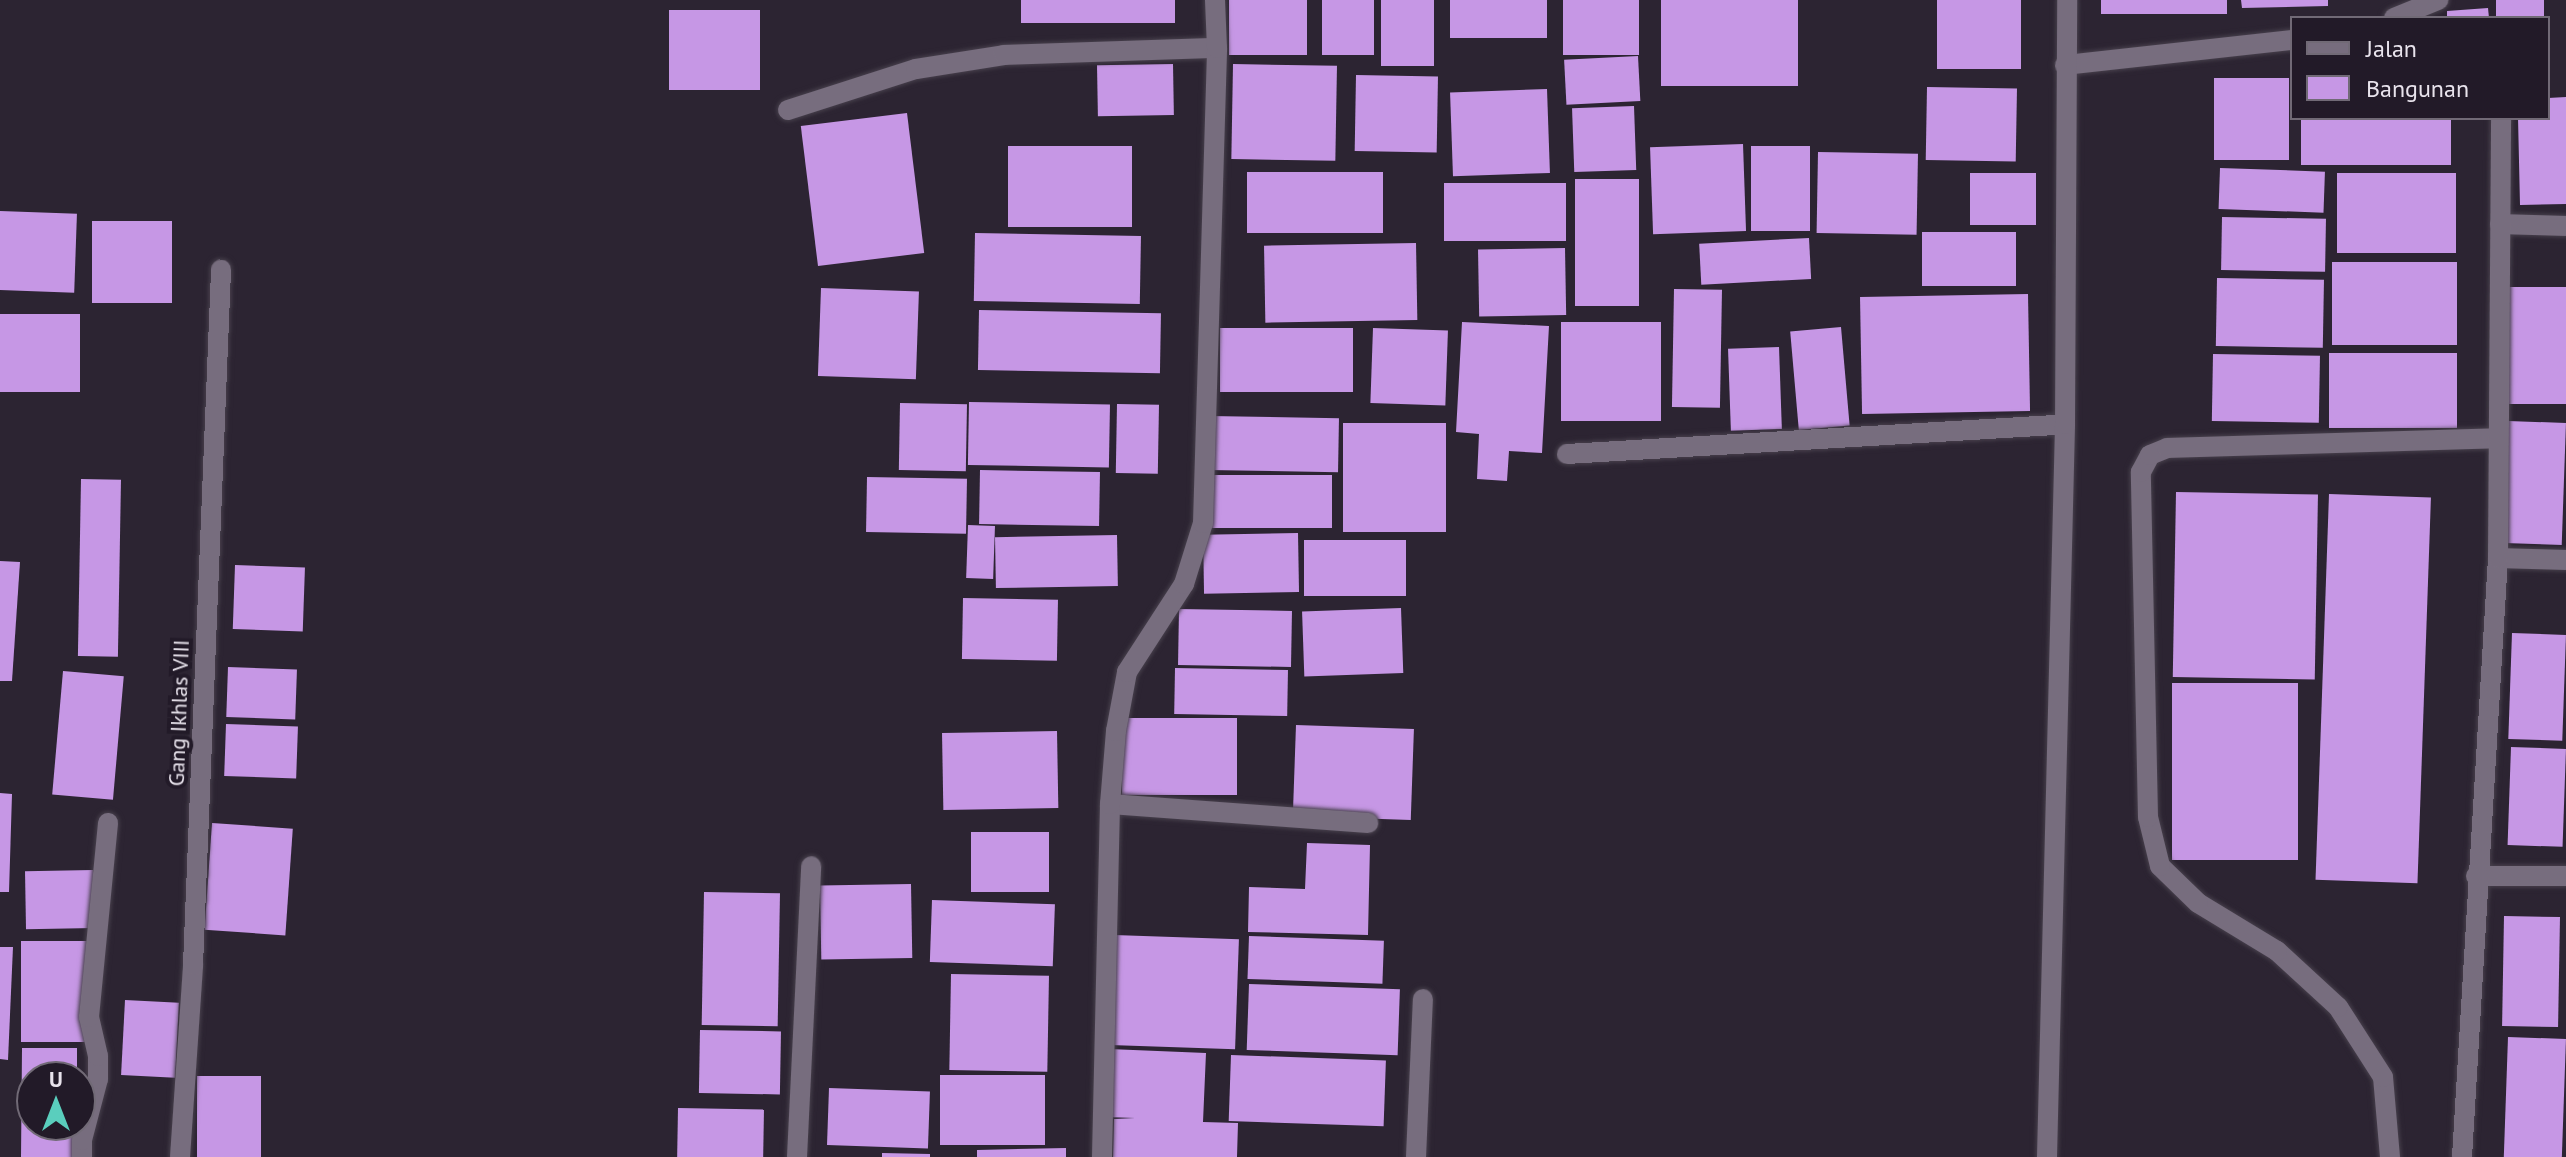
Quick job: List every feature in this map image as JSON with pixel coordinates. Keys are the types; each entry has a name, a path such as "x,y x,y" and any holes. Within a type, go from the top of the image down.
{"street":[{"path":"1102,1157 1110,804 1116,731 1127,672 1184,584 1203,523 1217,48 1215,0"},
{"path":"2047,1157 2065,424 2067,0"},
{"path":"2399,16 2438,0"},
{"path":"2065,65 2290,40"},
{"path":"788,110 916,69 1004,55 1217,48"},
{"path":"2462,1157 2476,876 2498,558 2496,438 2501,120"},
{"path":"2500,224 2566,226"},
{"name":"Gang Ikhlas VIII","path":"180,1157 193,965 221,270"},
{"path":"1567,454 2065,424"},
{"path":"2390,1157 2383,1077 2338,1007 2277,951 2198,903 2160,866 2148,817 2141,472 2150,455 2167,448 2496,438"},
{"path":"2498,558 2566,560"},
{"path":"1110,804 1368,823"},
{"path":"82,1157 98,1079 98,1056 89,1017 108,823"},
{"path":"797,1157 811,866"},
{"path":"2476,876 2566,876"},
{"path":"1416,1157 1423,999"}],"building":[{"path":"1021,0 1175,0 1175,23 1021,23"},
{"path":"1229,0 1307,0 1307,55 1229,55"},
{"path":"1322,0 1374,0 1374,55 1322,55"},
{"path":"1381,0 1434,0 1434,66 1381,66"},
{"path":"1450,0 1547,0 1547,38 1450,38"},
{"path":"1563,0 1639,0 1639,55 1563,55"},
{"path":"1661,0 1798,0 1798,86 1661,86"},
{"path":"1937,0 2021,0 2021,69 1937,69"},
{"path":"2101,0 2227,0 2227,14 2101,14"},
{"path":"2241,0 2328,0 2328,6 2242,8"},
{"path":"2496,0 2544,0 2544,16 2496,16"},
{"path":"2488,8 2489,16 2447,16 2447,11"},
{"path":"669,10 760,10 760,90 669,90"},
{"path":"1638,56 1640,101 1566,105 1564,60"},
{"path":"1173,64 1174,115 1098,116 1097,65"},
{"path":"1233,64 1337,66 1335,161 1231,159"},
{"path":"1356,75 1438,76 1437,152 1355,151"},
{"path":"2214,78 2289,78 2289,160 2214,160"},
{"path":"1927,87 2017,89 2016,162 1926,160"},
{"path":"1547,89 1550,173 1453,176 1450,92"},
{"path":"2566,97 2566,204 2520,205 2518,120 2550,120 2550,98"},
{"path":"1634,106 1636,170 1574,172 1572,108"},
{"path":"907,113 924,253 818,266 801,126"},
{"path":"2301,120 2451,120 2451,165 2301,165"},
{"path":"1743,144 1746,231 1653,234 1650,147"},
{"path":"1008,146 1132,146 1132,227 1008,227"},
{"path":"1751,146 1810,146 1810,231 1751,231"},
{"path":"1818,152 1918,154 1917,235 1817,233"},
{"path":"2220,168 2325,172 2324,213 2219,209"},
{"path":"1247,172 1383,172 1383,233 1247,233"},
{"path":"1970,173 2036,173 2036,225 1970,225"},
{"path":"2337,173 2456,173 2456,253 2337,253"},
{"path":"1575,179 1639,179 1639,306 1575,306"},
{"path":"1444,183 1566,183 1566,241 1444,241"},
{"path":"0,211 77,214 74,293 0,290"},
{"path":"2222,217 2326,219 2325,272 2221,270"},
{"path":"92,221 172,221 172,303 92,303"},
{"path":"1922,232 2016,232 2016,286 1922,286"},
{"path":"975,233 1141,236 1140,304 974,301"},
{"path":"1809,238 1811,279 1701,285 1699,244"},
{"path":"1416,243 1417,320 1265,323 1264,246"},
{"path":"1565,248 1566,315 1479,317 1478,250"},
{"path":"2332,262 2457,262 2457,345 2332,345"},
{"path":"2217,278 2324,280 2323,348 2216,346"},
{"path":"2505,287 2566,287 2566,404 2505,404"},
{"path":"821,288 919,291 916,379 818,376"},
{"path":"1674,289 1722,290 1720,408 1672,407"},
{"path":"2028,294 2030,411 1862,414 1860,297"},
{"path":"979,310 1161,313 1160,373 978,370"},
{"path":"0,314 80,314 80,392 0,392"},
{"path":"1462,322 1549,326 1542,453 1509,451 1507,481 1477,479 1479,434 1456,432"},
{"path":"1561,322 1661,322 1661,421 1561,421"},
{"path":"1841,327 1850,426 1799,430 1790,331"},
{"path":"1220,328 1353,328 1353,392 1220,392"},
{"path":"1373,328 1448,331 1445,406 1370,403"},
{"path":"1779,347 1782,429 1731,431 1728,349"},
{"path":"2329,353 2457,353 2457,428 2329,428"},
{"path":"2213,354 2320,356 2319,423 2212,421"},
{"path":"969,402 1110,404 1109,467 968,465"},
{"path":"900,403 967,404 966,471 899,470"},
{"path":"1117,404 1159,405 1158,474 1116,473"},
{"path":"1209,416 1339,418 1338,472 1208,470"},
{"path":"2508,421 2566,423 2562,545 2504,543"},
{"path":"1343,423 1446,423 1446,532 1343,532"},
{"path":"980,470 1100,472 1099,526 979,524"},
{"path":"1209,475 1332,475 1332,528 1209,528"},
{"path":"867,477 967,479 966,534 866,532"},
{"path":"81,479 121,480 118,657 78,656"},
{"path":"2176,492 2318,494 2315,679 2173,677"},
{"path":"2329,494 2431,498 2417,883 2316,880"},
{"path":"968,525 995,526 993,579 966,578"},
{"path":"1298,533 1299,592 1204,594 1203,535"},
{"path":"1117,535 1118,586 996,588 995,537"},
{"path":"1304,540 1406,540 1406,596 1304,596"},
{"path":"0,561 20,562 12,681 0,681"},
{"path":"235,565 305,567 303,631 233,629"},
{"path":"963,598 1058,600 1057,661 962,659"},
{"path":"1401,608 1403,673 1304,676 1302,611"},
{"path":"1179,609 1292,611 1291,667 1178,665"},
{"path":"2512,633 2566,635 2562,741 2508,739"},
{"path":"228,667 297,669 295,719 226,717"},
{"path":"1175,668 1288,670 1287,716 1174,714"},
{"path":"63,671 124,676 113,800 52,795"},
{"path":"2172,683 2298,683 2298,860 2172,860"},
{"path":"1122,718 1237,718 1237,795 1122,795"},
{"path":"226,724 298,727 296,778 224,776"},
{"path":"1296,725 1414,729 1411,820 1293,816"},
{"path":"1057,731 1058,808 943,810 942,733"},
{"path":"2511,747 2566,749 2563,847 2508,845"},
{"path":"0,793 12,794 9,892 0,892"},
{"path":"212,823 293,829 285,935 205,930"},
{"path":"971,832 1049,832 1049,892 971,892"},
{"path":"1307,843 1370,845 1368,935 1248,932 1249,887 1305,889"},
{"path":"93,870 94,928 26,929 25,871"},
{"path":"911,884 912,958 821,960 820,886"},
{"path":"704,892 780,893 778,1026 702,1025"},
{"path":"932,900 1055,904 1053,966 930,962"},
{"path":"2504,916 2560,917 2558,1027 2502,1026"},
{"path":"1114,935 1239,939 1235,1049 1110,1045"},
{"path":"1249,936 1384,941 1382,984 1247,979"},
{"path":"21,941 89,941 89,1042 21,1042"},
{"path":"0,947 13,947 8,1060 0,1059"},
{"path":"951,974 1049,976 1047,1072 949,1070"},
{"path":"1249,984 1400,989 1398,1055 1247,1050"},
{"path":"125,1000 179,1003 175,1078 121,1075"},
{"path":"700,1030 781,1031 780,1094 699,1093"},
{"path":"2508,1037 2566,1039 2562,1157 2504,1157"},
{"path":"22,1048 77,1048 77,1061 22,1061"},
{"path":"1109,1049 1206,1053 1203,1122 1238,1123 1237,1157 1113,1157 1114,1119 1135,1118 1105,1117"},
{"path":"1231,1055 1386,1060 1384,1126 1229,1121"},
{"path":"940,1075 1045,1075 1045,1145 940,1145"},
{"path":"197,1076 261,1076 261,1157 197,1157"},
{"path":"829,1088 930,1092 928,1148 827,1145"},
{"path":"678,1108 764,1110 763,1157 677,1157"},
{"path":"21,1141 77,1141 77,1157 21,1157"},
{"path":"1066,1148 1066,1157 977,1157 977,1150"},
{"path":"882,1153 930,1154 930,1157 882,1157"}]}
